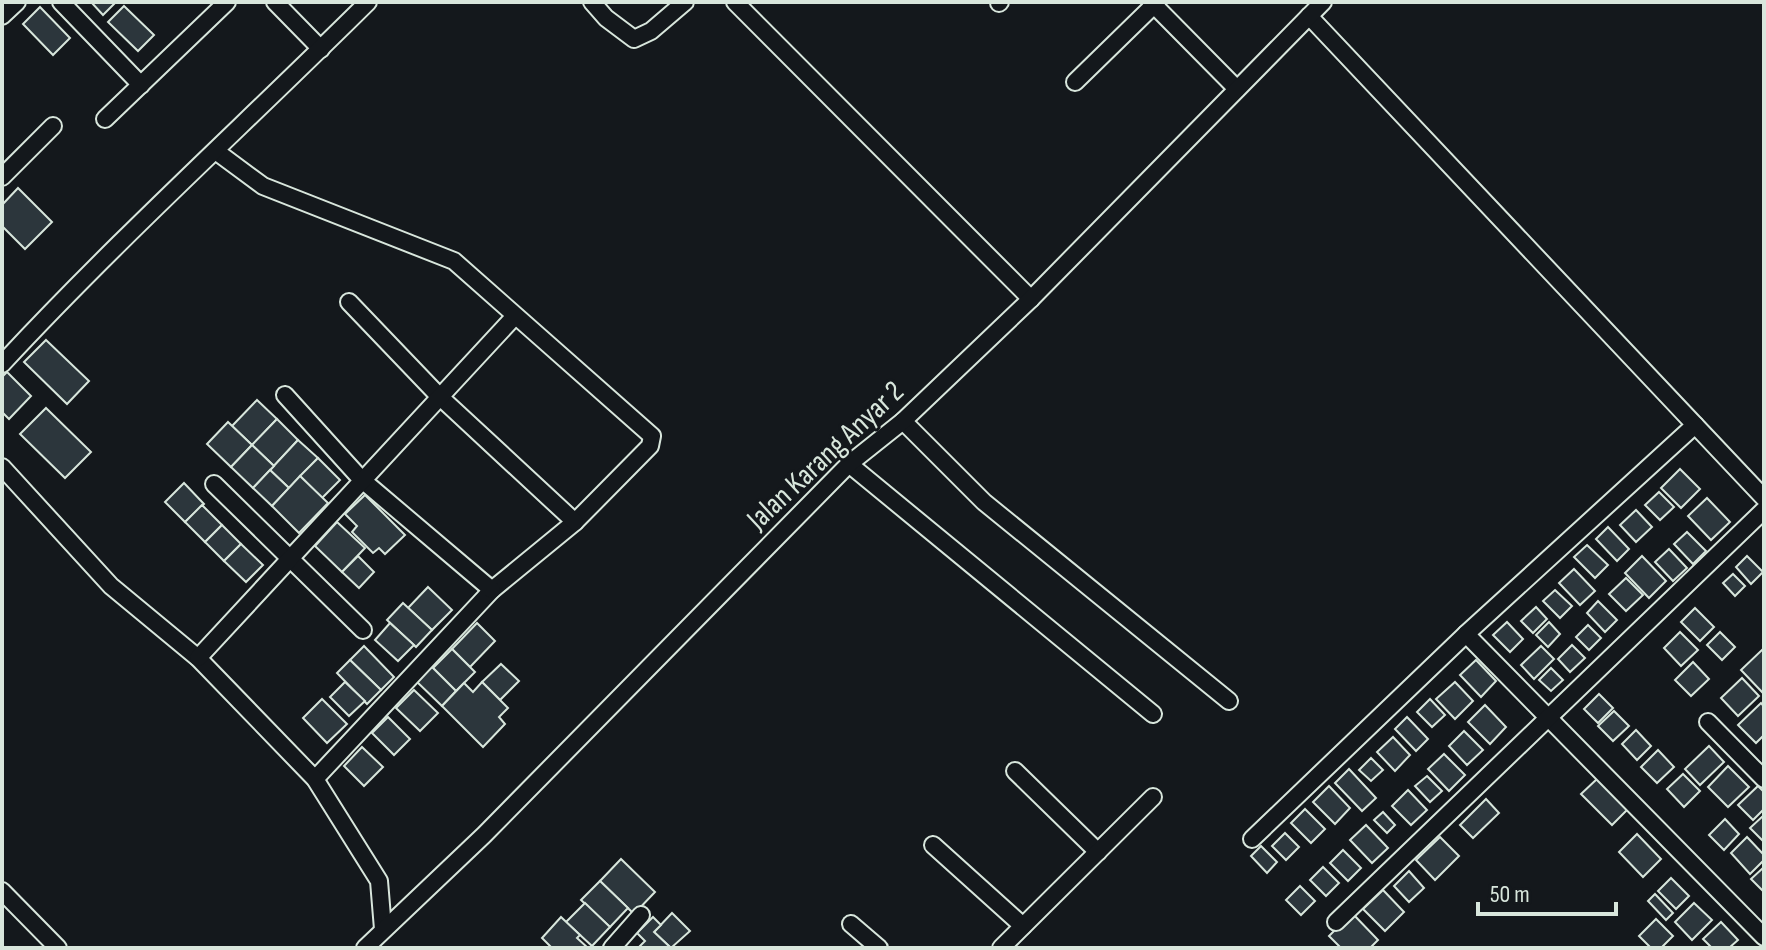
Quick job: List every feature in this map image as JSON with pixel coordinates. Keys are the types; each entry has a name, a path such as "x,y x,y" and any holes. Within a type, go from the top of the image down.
{"street":[{"path":"2,16 17,2"},
{"path":"61,2 141,85"},
{"path":"275,2 321,49"},
{"path":"2,364 168,194 217,152 368,2"},
{"path":"592,2 606,18 634,39 651,31 685,2"},
{"path":"735,2 1031,299"},
{"name":"Jalan Karang Anyar 2","path":"365,948 484,835 849,464 903,421 1031,299 1323,2"},
{"path":"1075,82 1154,3 1237,89"},
{"path":"105,119 220,4"},
{"path":"1309,16 1764,498"},
{"path":"2,177 53,126"},
{"path":"217,152 263,186 454,261 652,436 650,446 575,522 492,590 315,779"},
{"path":"349,302 438,395 575,522"},
{"path":"198,658 438,395 515,316"},
{"path":"285,395 361,479 492,590"},
{"path":"903,421 984,502 1229,701"},
{"path":"1252,839 1466,634 1695,425"},
{"path":"849,464 1153,714"},
{"path":"2,467 111,586 198,658 315,779 379,881 383,929"},
{"path":"214,484 363,630"},
{"path":"1336,922 1764,510"},
{"path":"1466,634 1764,937"},
{"path":"1708,722 1764,779"},
{"path":"1015,771 1098,852"},
{"path":"1001,948 1153,797"},
{"path":"933,845 1023,926"},
{"path":"2,891 58,948"},
{"path":"612,948 641,915"},
{"path":"851,924 879,948"}],"building":[{"path":"91,2 116,2 103,15"},
{"path":"124,6 154,35 138,51 108,22"},
{"path":"40,7 70,38 53,55 23,24"},
{"path":"18,188 52,222 25,249 2,226 2,205"},
{"path":"46,340 89,381 67,404 24,362"},
{"path":"7,372 31,396 9,419 2,412 2,377"},
{"path":"257,400 277,419 252,445 232,426"},
{"path":"46,408 91,452 65,478 20,434"},
{"path":"277,419 298,440 274,466 252,445"},
{"path":"228,422 252,445 231,467 207,444"},
{"path":"298,440 318,458 289,488 270,470"},
{"path":"252,445 274,466 253,488 231,467"},
{"path":"318,458 340,480 322,498 300,476"},
{"path":"1680,469 1700,489 1681,508 1661,488"},
{"path":"270,470 289,488 272,506 253,488"},
{"path":"300,476 328,503 299,533 272,506"},
{"path":"184,483 204,504 185,522 165,502"},
{"path":"1659,492 1674,507 1660,520 1645,505"},
{"path":"365,495 405,535 385,554 379,548 373,553 352,532 357,526 345,514"},
{"path":"1707,498 1730,522 1711,540 1688,516"},
{"path":"202,505 222,525 205,542 185,522"},
{"path":"1636,510 1652,527 1636,542 1620,525"},
{"path":"337,522 365,548 342,572 315,546"},
{"path":"222,525 241,544 224,561 205,542"},
{"path":"1608,527 1629,549 1617,561 1596,539"},
{"path":"1687,532 1706,551 1693,564 1674,544"},
{"path":"241,544 263,565 246,582 224,561"},
{"path":"1587,545 1608,565 1595,578 1574,557"},
{"path":"1669,549 1687,568 1673,581 1655,562"},
{"path":"358,556 374,572 359,588 342,572"},
{"path":"1642,556 1666,581 1649,598 1625,573"},
{"path":"1747,556 1763,572 1751,584 1736,567"},
{"path":"1574,569 1595,591 1580,605 1559,583"},
{"path":"1733,574 1745,586 1735,596 1723,583"},
{"path":"1626,578 1643,595 1626,611 1609,594"},
{"path":"428,587 452,610 432,630 408,608"},
{"path":"1555,590 1572,606 1560,618 1543,601"},
{"path":"1598,601 1617,620 1605,632 1587,613"},
{"path":"403,603 432,630 416,647 387,620"},
{"path":"1536,607 1547,619 1533,633 1521,621"},
{"path":"1695,608 1714,627 1700,641 1681,622"},
{"path":"1507,622 1523,639 1510,652 1493,635"},
{"path":"1549,622 1560,634 1548,647 1536,635"},
{"path":"390,623 414,645 398,661 375,640"},
{"path":"477,623 495,641 470,667 452,649"},
{"path":"1588,625 1601,638 1589,650 1576,637"},
{"path":"1680,632 1698,650 1681,666 1664,648"},
{"path":"1720,632 1735,647 1722,660 1707,645"},
{"path":"1572,645 1585,658 1570,672 1558,659"},
{"path":"364,646 394,677 381,690 350,660"},
{"path":"1541,646 1554,659 1534,679 1521,665"},
{"path":"1764,648 1764,690 1762,692 1741,670"},
{"path":"452,649 475,672 456,691 433,668"},
{"path":"350,660 381,690 367,704 337,673"},
{"path":"1476,660 1496,681 1481,697 1460,675"},
{"path":"1693,662 1709,679 1691,696 1675,680"},
{"path":"501,664 519,681 500,700 482,682"},
{"path":"430,665 456,691 442,706 415,680"},
{"path":"1551,668 1563,680 1551,691 1539,680"},
{"path":"1742,678 1759,696 1738,716 1721,698"},
{"path":"345,682 365,701 349,716 330,697"},
{"path":"482,682 508,708 499,717 505,724 483,747 442,706 464,683 473,692"},
{"path":"1455,682 1473,701 1455,719 1436,699"},
{"path":"414,690 438,713 420,731 396,708"},
{"path":"1599,694 1613,708 1598,723 1584,709"},
{"path":"322,699 347,724 327,743 303,718"},
{"path":"1430,699 1445,715 1432,727 1417,712"},
{"path":"1761,703 1764,707 1764,735 1756,743 1738,725"},
{"path":"1485,705 1506,727 1490,744 1468,722"},
{"path":"1614,711 1629,726 1613,741 1598,726"},
{"path":"388,717 410,739 394,755 372,733"},
{"path":"1407,717 1428,739 1416,751 1395,729"},
{"path":"1636,730 1651,746 1637,760 1622,744"},
{"path":"1464,731 1483,750 1467,765 1449,746"},
{"path":"1393,737 1410,755 1395,771 1377,752"},
{"path":"1709,746 1724,762 1700,785 1685,769"},
{"path":"362,747 383,767 364,786 344,766"},
{"path":"1658,750 1674,767 1657,783 1641,767"},
{"path":"1444,754 1465,775 1449,791 1428,769"},
{"path":"1371,758 1383,770 1371,781 1359,770"},
{"path":"1728,766 1749,787 1728,807 1708,787"},
{"path":"1349,769 1376,798 1362,811 1335,783"},
{"path":"1683,774 1700,791 1684,807 1667,789"},
{"path":"1427,776 1442,791 1430,802 1415,786"},
{"path":"1597,779 1627,810 1612,825 1581,794"},
{"path":"1329,786 1350,808 1335,824 1313,802"},
{"path":"1758,786 1764,792 1764,809 1753,820 1738,805"},
{"path":"1408,790 1427,810 1411,825 1392,806"},
{"path":"1486,799 1499,813 1473,838 1460,825"},
{"path":"1305,809 1325,829 1311,843 1291,823"},
{"path":"1383,812 1395,825 1387,833 1374,820"},
{"path":"1764,815 1764,842 1750,828"},
{"path":"1725,819 1739,834 1724,850 1709,835"},
{"path":"1366,825 1388,848 1372,863 1350,840"},
{"path":"1285,833 1299,847 1286,860 1272,846"},
{"path":"1637,834 1661,859 1643,877 1619,852"},
{"path":"1440,837 1459,856 1435,880 1416,860"},
{"path":"1747,837 1764,855 1764,860 1750,874 1731,853"},
{"path":"1261,846 1277,862 1267,873 1251,856"},
{"path":"1343,850 1361,868 1348,881 1330,863"},
{"path":"621,859 655,892 634,914 600,881"},
{"path":"1323,867 1339,883 1326,896 1310,880"},
{"path":"1764,867 1764,892 1751,879"},
{"path":"1409,871 1424,888 1409,902 1394,886"},
{"path":"1671,878 1689,896 1676,909 1658,891"},
{"path":"600,881 628,908 610,927 581,900"},
{"path":"1300,886 1315,901 1301,915 1286,900"},
{"path":"1383,890 1404,912 1385,931 1363,909"},
{"path":"1655,894 1673,913 1666,920 1648,901"},
{"path":"585,903 610,927 592,946 566,922"},
{"path":"1694,903 1712,920 1692,940 1675,922"},
{"path":"672,913 690,931 671,948 654,932"},
{"path":"1352,913 1378,940 1370,948 1341,948 1329,936"},
{"path":"561,917 580,935 577,938 588,948 552,948 542,938"},
{"path":"653,917 661,925 654,932 671,948 638,948 645,941 637,933"},
{"path":"1656,919 1673,936 1661,948 1651,948 1639,936"},
{"path":"1721,922 1738,940 1729,948 1712,948 1703,939"}]}
